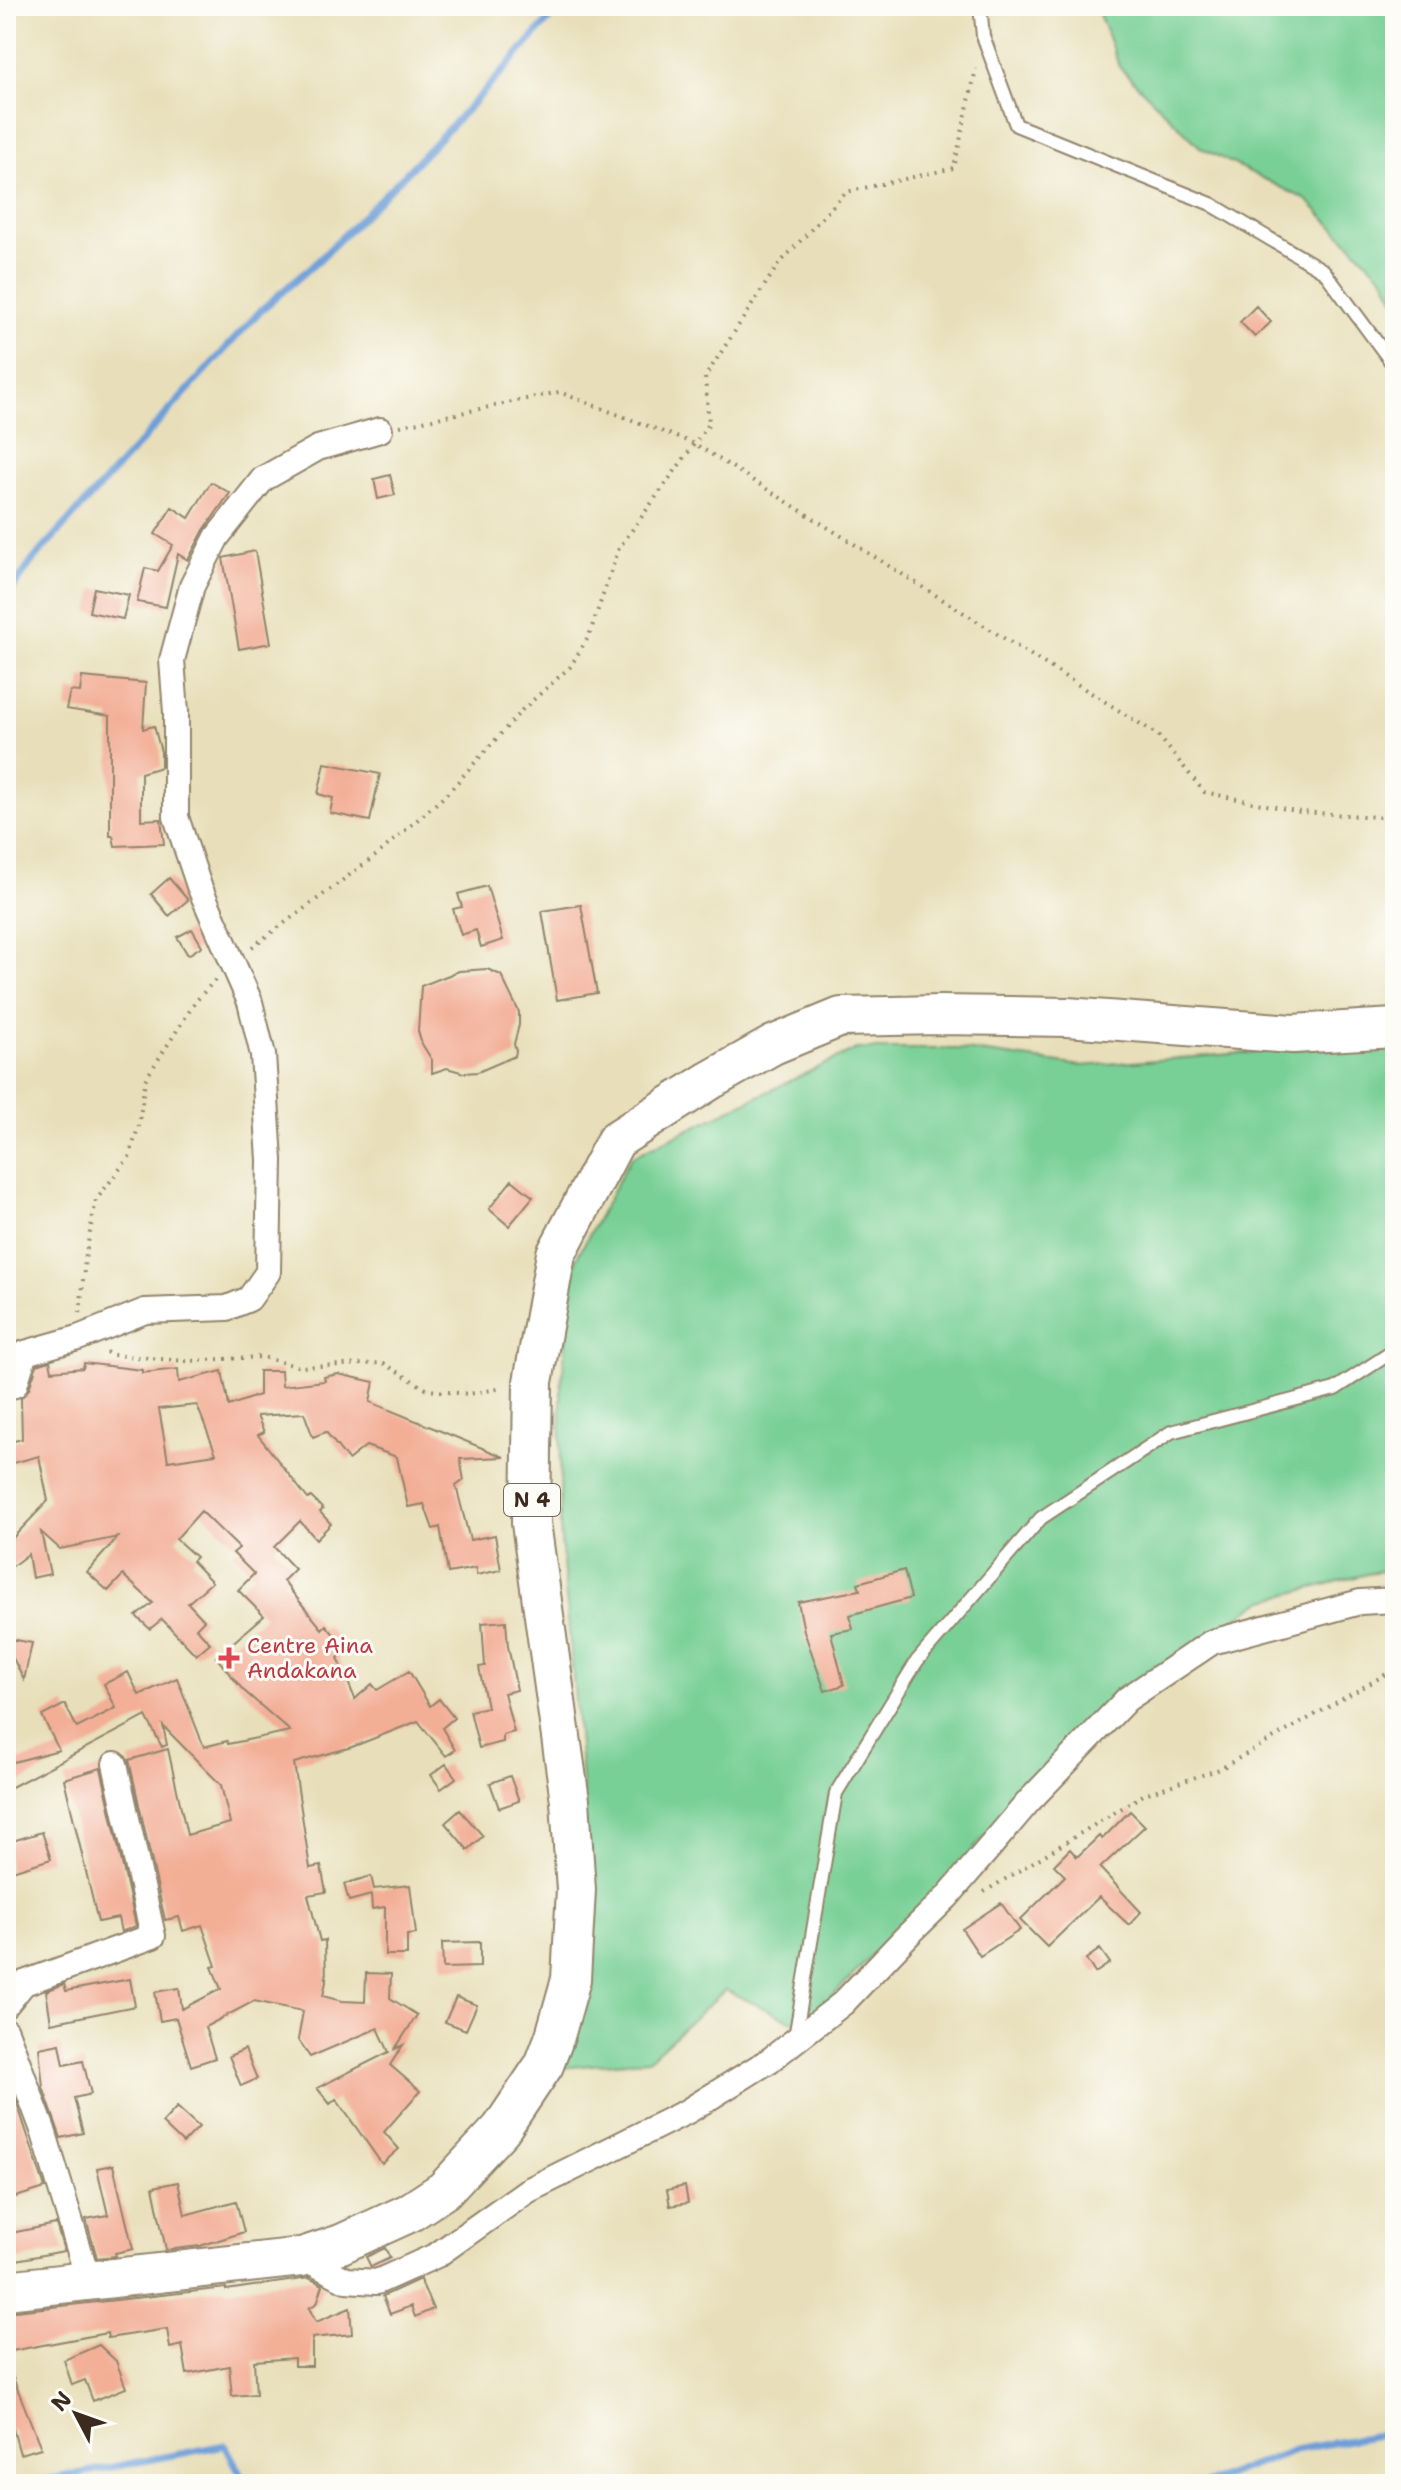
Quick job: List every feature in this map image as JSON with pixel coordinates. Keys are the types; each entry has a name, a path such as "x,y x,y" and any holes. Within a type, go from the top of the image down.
{"main road":[{"name":"N 4","path":"6,2290 302,2257 341,2244 409,2213 444,2190 501,2129 544,2065 571,1979 576,1890 570,1801 531,1523 533,1382 556,1254 616,1140 773,1045 841,1017 1067,1017 1293,1034 1395,1028"}],"street":[{"path":"6,1387 15,1385 25,1353 78,1338 145,1311 227,1308 249,1299 268,1272 270,1160 263,1055 250,1002 199,886 176,817 176,712 172,660 192,586 217,537 263,479 318,448 380,430"},
{"path":"302,2257 346,2280 377,2282 437,2255 527,2191 688,2111 770,2060 843,2003 947,1897 1029,1801 1127,1699 1212,1642 1360,1602 1395,1600"},
{"path":"6,2005 24,1983 153,1936 115,1764"},
{"path":"6,2031 43,2130 88,2279"}],"lane":[{"path":"980,6 983,36 1016,125 1211,204 1324,271 1395,367"},
{"path":"794,2041 836,1793 927,1649 1041,1518 1171,1432 1335,1389 1395,1350"}],"path":[{"path":"533,1382 469,1394 428,1390 383,1363 300,1367 262,1357 186,1361 112,1355 78,1338 85,1259 96,1200 129,1157 139,1125 145,1080 196,1001 233,960 378,854 446,795 522,710 570,667 589,636 619,548 709,424 705,377 778,265 846,192 954,168 983,36"},
{"path":"380,430 559,392 695,444 1158,735 1204,792 1300,812 1395,818"},
{"path":"982,1893 1145,1794 1220,1769 1395,1669"}],"green space":[{"path":"1096,6 1395,6 1395,300 1385,279 1307,200 1201,148 1120,68"},
{"path":"1395,1041 1395,1567 1265,1600 1177,1654 1059,1749 950,1877 803,2026 725,1990 648,2060 560,2068 584,1803 560,1528 561,1386 576,1259 631,1157 857,1049 957,1049 1082,1066"}],"building":[{"path":"1256,306 1271,322 1255,337 1240,322"},
{"path":"390,475 395,495 378,499 374,479"},
{"path":"211,482 230,493 188,560 178,554 166,607 137,602 145,568 158,571 173,545 155,534 172,507 189,518"},
{"path":"255,551 271,643 239,649 223,558"},
{"path":"94,588 129,595 123,619 89,612"},
{"path":"82,677 146,683 143,729 154,726 161,752 161,767 141,773 141,820 161,819 164,844 115,846 113,836 110,836 110,716 66,709 70,691 80,692"},
{"path":"325,763 380,774 370,821 330,813 333,798 318,794"},
{"path":"169,878 188,900 169,916 151,894"},
{"path":"487,886 503,940 481,947 476,930 461,935 453,909 462,907 458,894"},
{"path":"581,905 597,993 557,1000 542,911"},
{"path":"192,929 202,946 188,955 177,937"},
{"path":"487,969 501,975 519,1012 515,1056 478,1072 464,1073 447,1068 432,1073 432,1060 418,1031 421,986 459,971"},
{"path":"512,1180 533,1197 509,1226 489,1209"},
{"path":"50,1361 52,1371 83,1368 84,1363 142,1370 142,1373 178,1369 179,1382 222,1371 229,1406 259,1395 259,1371 281,1371 282,1386 325,1381 324,1377 338,1374 374,1382 370,1402 504,1457 460,1459 464,1480 456,1486 470,1540 495,1535 501,1570 476,1575 476,1568 448,1573 440,1527 433,1529 424,1504 408,1507 397,1457 366,1446 348,1460 326,1432 313,1437 304,1413 257,1416 264,1432 258,1435 308,1499 311,1497 323,1509 320,1512 331,1524 316,1539 300,1521 274,1547 295,1569 283,1581 322,1629 326,1625 347,1650 338,1658 355,1699 372,1684 377,1690 409,1671 430,1706 439,1699 454,1718 442,1728 455,1750 446,1756 418,1721 352,1747 294,1763 310,1868 321,1866 326,1892 308,1895 320,1941 325,1940 326,1982 323,1996 365,2002 366,1973 391,1974 390,1998 417,2015 395,2049 403,2045 390,2065 420,2091 384,2132 399,2149 382,2164 336,2099 330,2104 317,2088 389,2052 378,2028 310,2057 298,2040 303,2011 254,2001 205,2027 215,2058 191,2066 176,2018 160,2021 155,1992 179,1988 182,2009 221,1989 202,1925 183,1931 179,1917 165,1920 129,1760 168,1749 187,1835 230,1823 221,1785 163,1726 167,1745 162,1747 146,1716 6,1790 6,1764 59,1750 42,1716 65,1704 77,1728 116,1708 104,1684 128,1672 139,1695 177,1678 204,1747 290,1731 243,1690 216,1657 264,1616 238,1590 254,1574 233,1553 239,1548 201,1511 176,1539 196,1557 192,1561 212,1582 188,1603 204,1620 196,1628 210,1643 196,1655 162,1619 150,1629 136,1616 153,1603 123,1575 108,1591 87,1572 118,1537 60,1549 41,1532 50,1574 32,1578 28,1554 6,1571 6,1545 48,1501 39,1456 6,1465 6,1443 22,1439 21,1398 29,1389 37,1365","holes":["197,1405 216,1454 168,1461 159,1409"]},
{"path":"904,1570 911,1598 850,1615 853,1629 831,1633 844,1685 825,1691 804,1631 798,1602 860,1590 858,1583"},
{"path":"506,1621 517,1690 504,1693 514,1732 503,1735 503,1742 479,1748 470,1711 487,1707 479,1667 485,1666 482,1623"},
{"path":"6,1638 32,1643 24,1680 6,1644"},
{"path":"446,1764 456,1778 441,1789 431,1775"},
{"path":"101,1768 136,1926 121,1932 118,1918 98,1922 64,1779"},
{"path":"510,1776 519,1801 499,1808 490,1783"},
{"path":"460,1810 483,1836 468,1850 445,1823"},
{"path":"1130,1811 1145,1826 1100,1868 1141,1912 1129,1925 1099,1897 1047,1947 1020,1920 1065,1876 1054,1865 1070,1849 1077,1857 1099,1836 1102,1839"},
{"path":"42,1832 51,1859 9,1872 6,1843"},
{"path":"371,1876 374,1889 410,1885 416,1934 407,1935 407,1955 385,1955 385,1907 372,1909 371,1895 349,1901 344,1884"},
{"path":"1001,1903 1020,1930 980,1956 962,1929"},
{"path":"480,1942 480,1967 443,1968 442,1943"},
{"path":"1100,1949 1110,1963 1095,1973 1086,1959"},
{"path":"130,1979 135,2006 51,2023 46,1991 64,1984 66,1991"},
{"path":"456,1997 477,2005 466,2030 445,2022"},
{"path":"60,2044 64,2065 83,2061 91,2094 74,2098 83,2133 61,2138 43,2087 39,2048"},
{"path":"245,2049 257,2079 241,2086 229,2056"},
{"path":"16,2100 45,2188 6,2200 6,2102"},
{"path":"177,2107 199,2127 183,2143 162,2123"},
{"path":"113,2165 133,2249 115,2253 116,2256 97,2258 86,2219 108,2215 97,2168"},
{"path":"178,2182 185,2215 236,2201 244,2232 200,2246 166,2250 153,2187"},
{"path":"685,2186 688,2203 670,2206 667,2190"},
{"path":"56,2224 64,2251 6,2262 6,2234"},
{"path":"385,2248 390,2258 371,2267 366,2257"},
{"path":"309,2278 323,2285 317,2303 309,2308 316,2322 350,2308 352,2334 312,2338 312,2366 294,2366 294,2358 254,2361 256,2394 232,2396 229,2366 187,2374 182,2345 170,2348 167,2329 108,2338 107,2333 6,2352 6,2312 226,2290"},
{"path":"420,2279 433,2309 415,2317 411,2306 390,2314 383,2296"},
{"path":"99,2345 116,2361 126,2388 93,2401 85,2380 72,2385 64,2360"},
{"path":"6,2360 41,2448 20,2454 13,2429 6,2431"}],"waterway":[{"path":"6,598 33,560 261,310 318,261 411,168 561,6"},
{"path":"1206,2484 1294,2450 1395,2432"},
{"path":"26,2484 225,2445 246,2484"},
{"path":"330,2484 407,2477 452,2484"}],"place":[{"name":"Centre Aina Andakana","path":"229,1658"}]}
